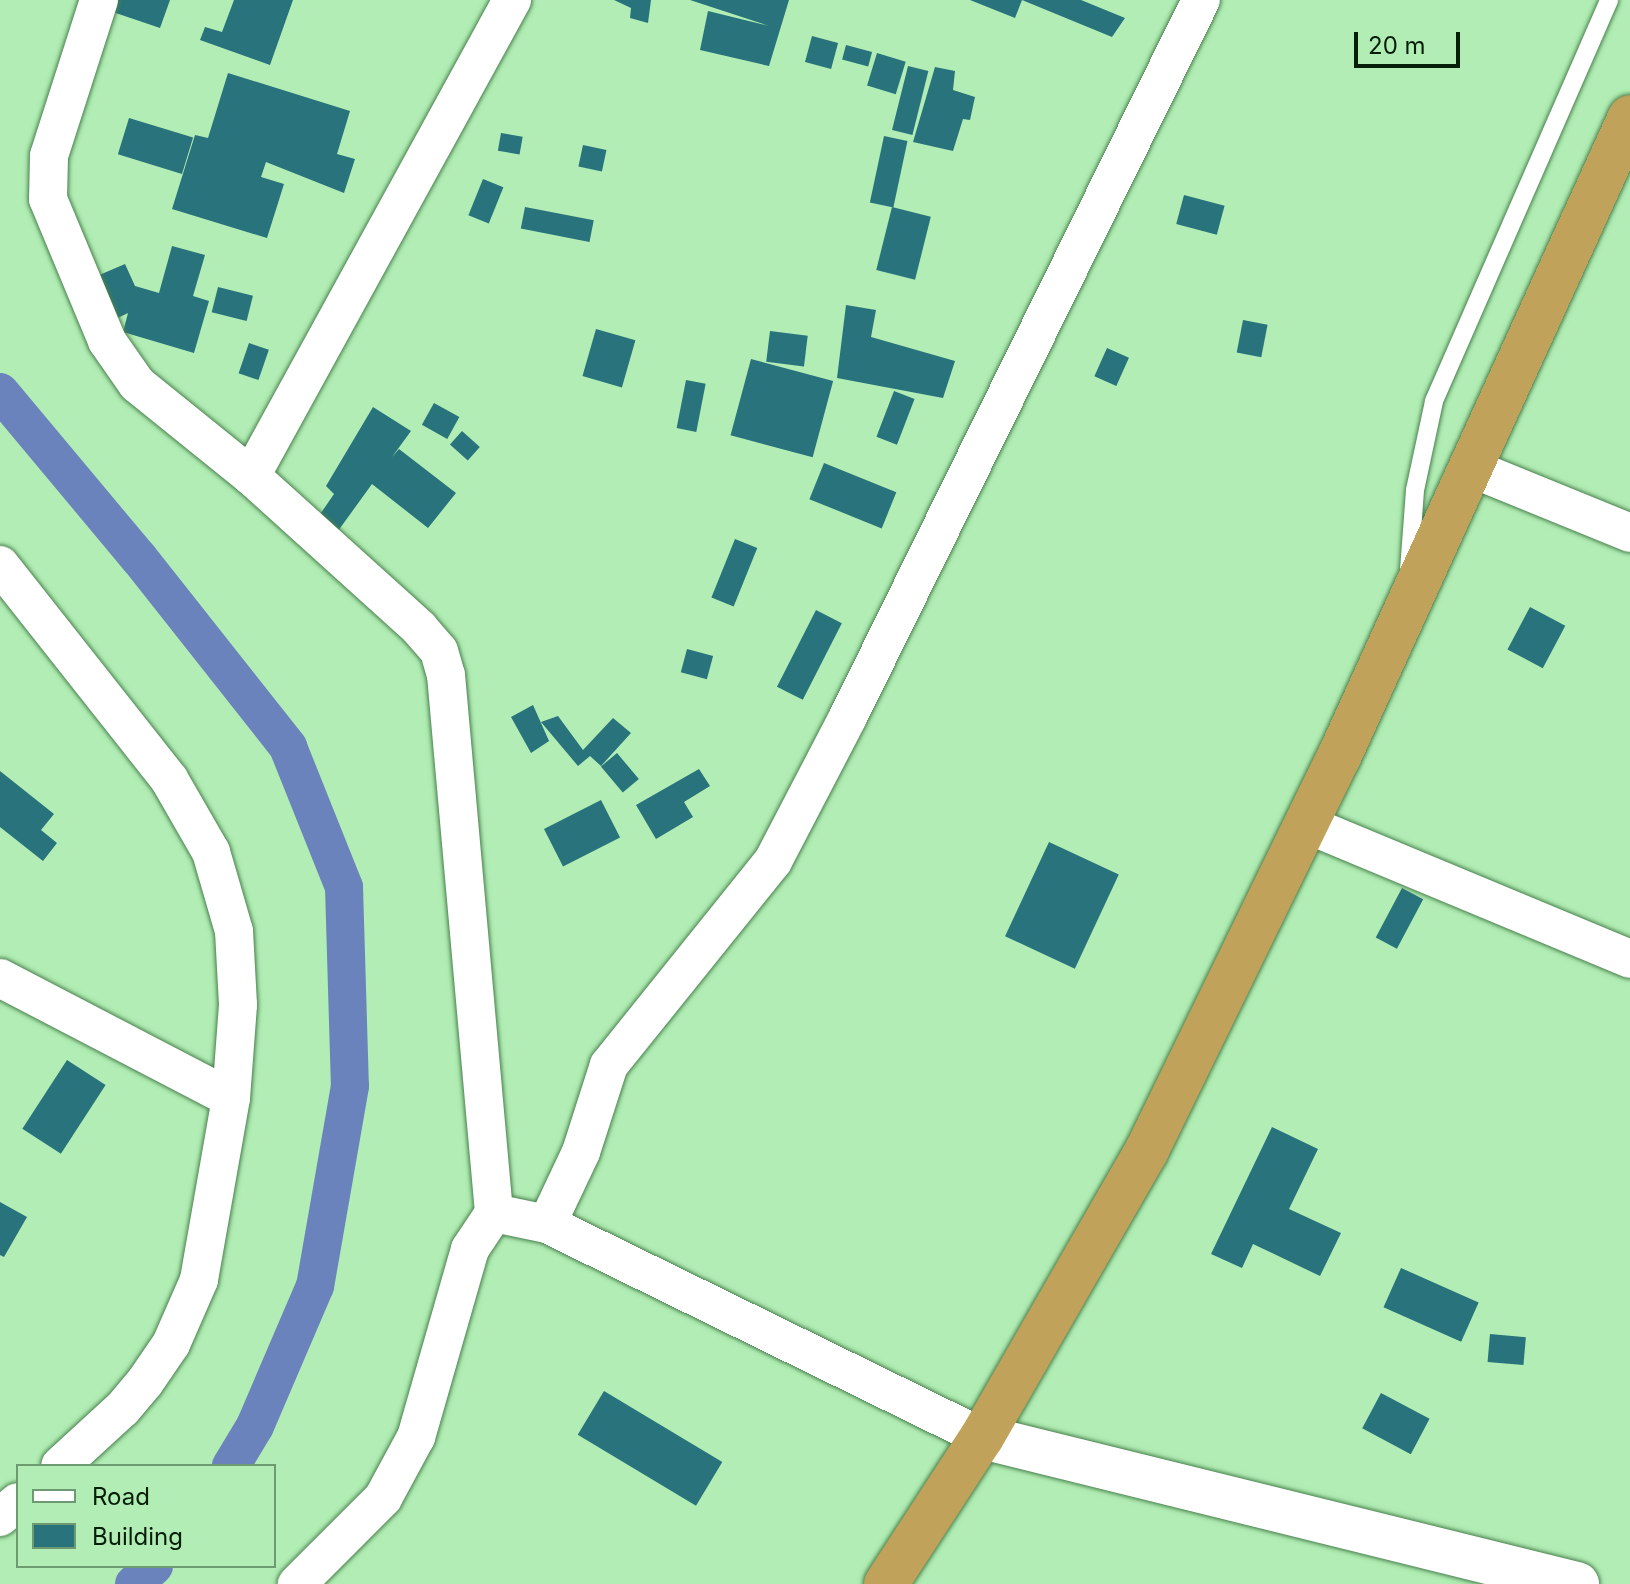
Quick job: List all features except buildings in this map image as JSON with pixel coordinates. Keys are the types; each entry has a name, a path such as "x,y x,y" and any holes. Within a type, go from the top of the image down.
{"highway":[{"path":"886,1584 982,1437 1146,1152 1306,824 1630,117"}],"street":[{"path":"99,0 49,156 48,199 107,341 137,384 251,476 419,628 439,651 446,675 494,1213 470,1249 416,1437 383,1498 297,1584"},
{"path":"251,476 512,0"},
{"path":"547,1224 581,1152 609,1065 773,861 848,717 1201,0"},
{"path":"1471,468 1630,533"},
{"path":"0,565 169,779 211,852 234,931 238,1005 231,1098 199,1280 171,1344 122,1409 62,1464"},
{"path":"1306,824 1630,959"},
{"path":"0,978 231,1098"},
{"path":"494,1213 547,1224 982,1437 1577,1584"},
{"path":"0,1517 16,1504"}],"lane":[{"path":"1405,612 1415,490 1434,401 1609,0"}],"waterway":[{"path":"0,392 139,558 288,747 344,887 350,1086 315,1286 255,1426 232,1464"},
{"path":"134,1584 152,1568"}]}
